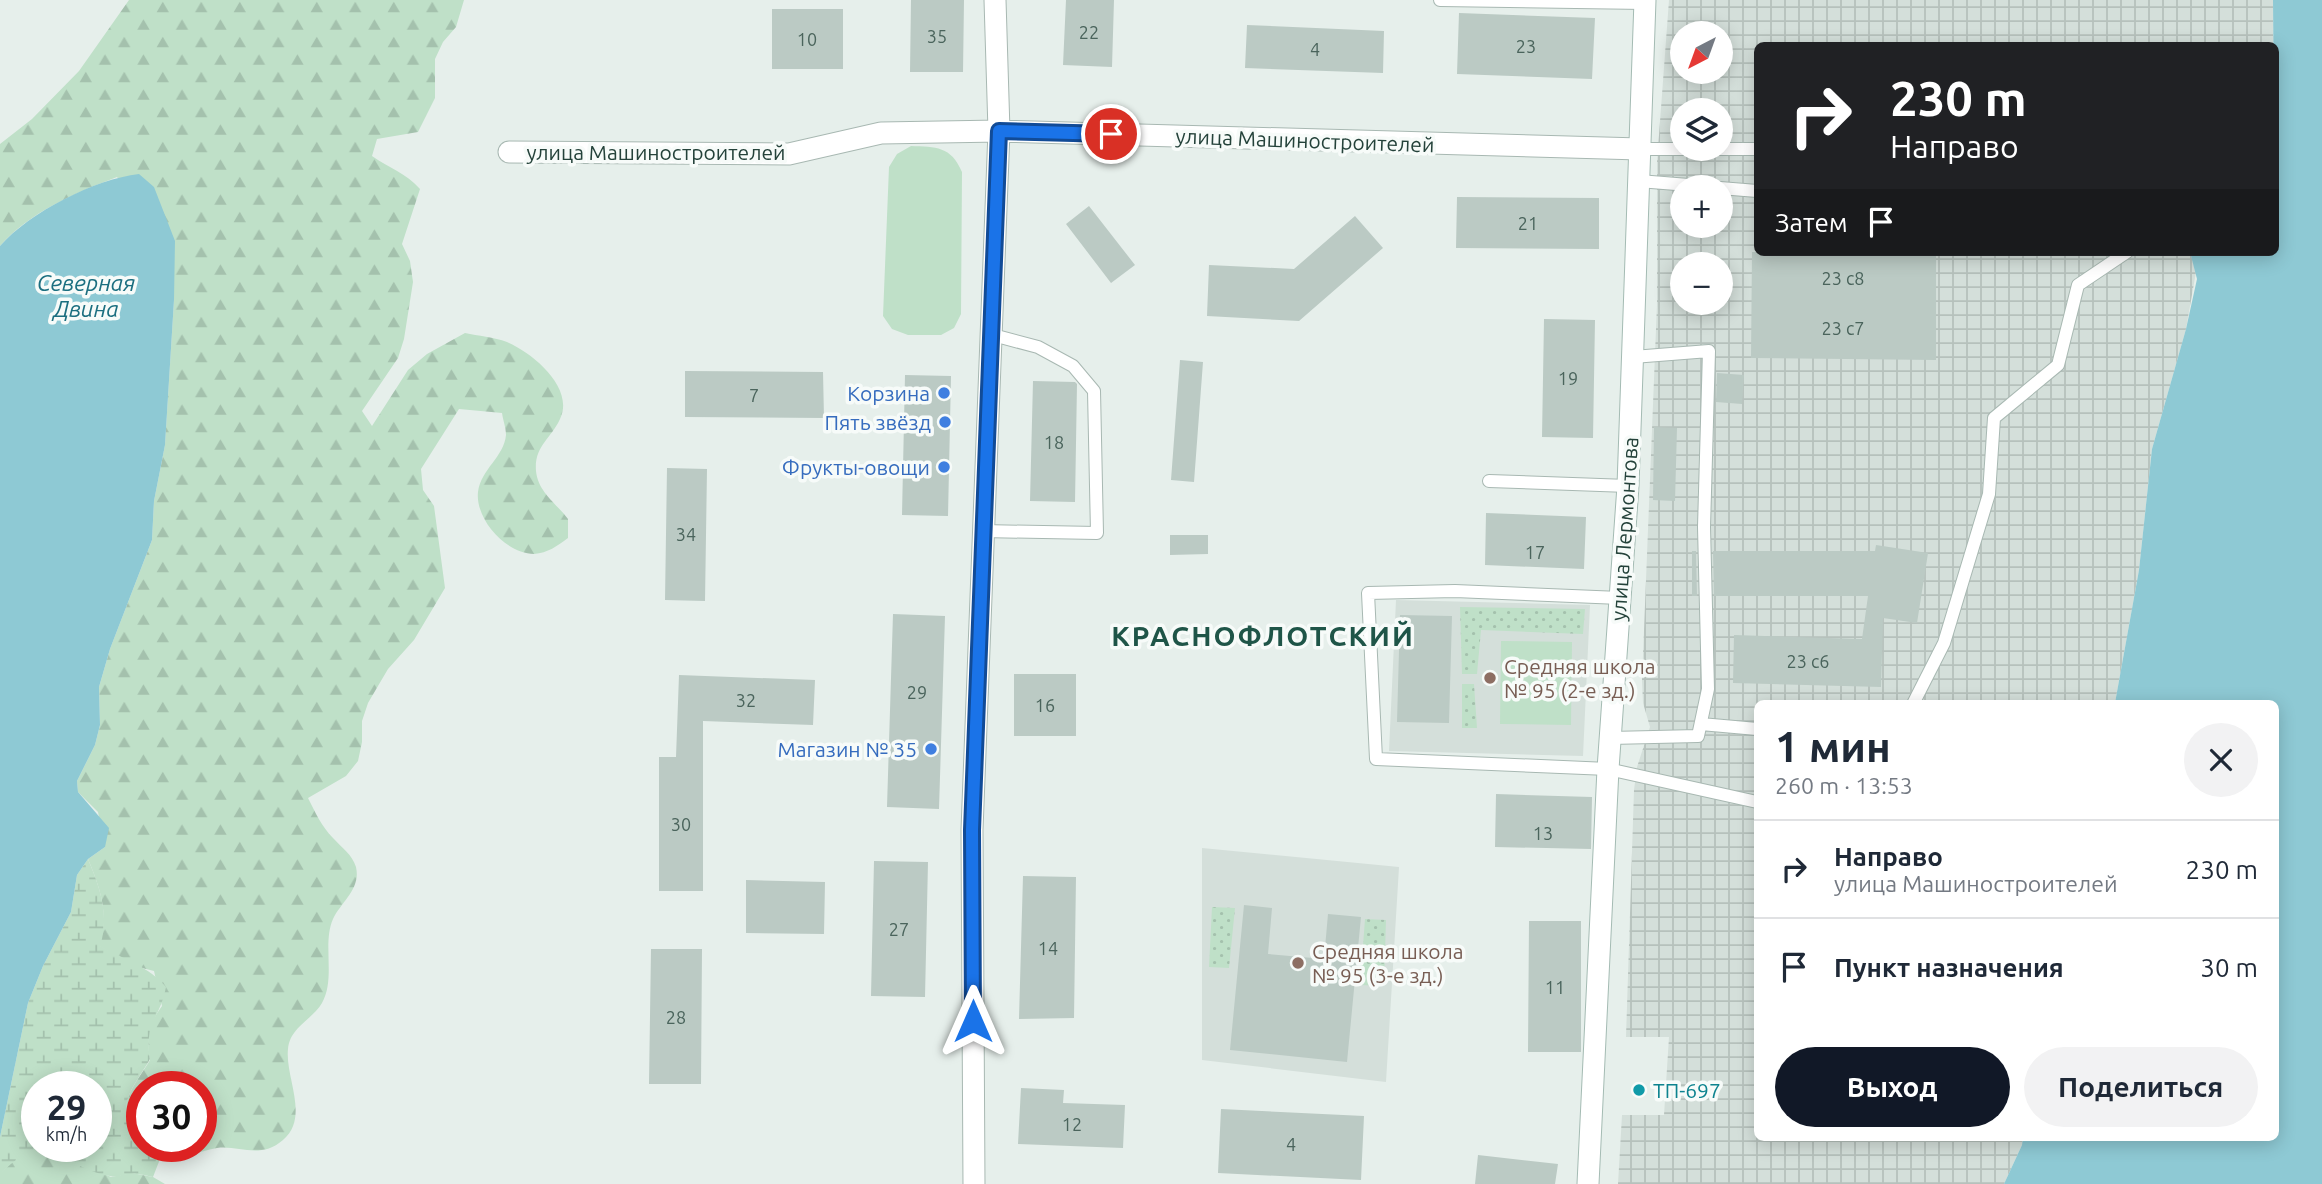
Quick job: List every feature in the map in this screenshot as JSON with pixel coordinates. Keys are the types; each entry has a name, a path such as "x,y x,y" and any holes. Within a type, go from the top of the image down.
{"street":[{"path":"974,1184 972,830 999,131 995,0"},
{"name":"улица Лермонтова","path":"1588,1184 1608,769 1628,486 1645,1"},
{"name":"улица Машиностроителей","path":"509,152 789,153 881,133 999,131 1640,149"}],"lane":[{"path":"1440,0 1645,1"},
{"path":"1640,149 1754,149"},
{"path":"1639,181 1670,184"},
{"path":"1733,189 1754,191"},
{"path":"1915,700 1944,643 1989,494 1994,418 2058,365 2078,285 2121,256"},
{"path":"982,531 1097,533 1094,391 1073,366 1038,347 993,335"},
{"path":"1610,738 1698,736 1708,689 1704,527 1709,351 1633,357"},
{"path":"1489,481 1628,486"},
{"path":"1620,598 1455,591 1368,593 1376,759 1608,769 1754,801"},
{"path":"1701,724 1754,729"}],"shaded area":[{"path":"1669,0 2273,0 2273,42 1754,42 1754,256 2191,256 2196,272 2186,329 2152,449 2139,570 2116,700 1754,700 1754,1141 2023,1141 2004,1184 1618,1184 1622,1115 1664,1115 1669,1037 1626,1037 1634,790 1637,767 1650,727 1643,703 1657,304 1657,162"},
{"name":"Средняя школа № 95 (2-е зд.)","path":"1396,600 1590,605 1583,756 1389,751"},
{"name":"Средняя школа № 95 (3-е зд.)","path":"1202,848 1399,867 1386,1082 1202,1060"}],"green space":[{"path":"129,0 464,0 456,27 443,42 435,59 435,98 418,132 377,139 372,156 415,183 420,189 402,244 410,261 413,282 404,339 398,358 362,411 372,426 408,370 427,354 465,333 502,340 528,354 549,373 562,395 560,419 540,449 536,462 540,485 568,519 568,538 552,549 534,554 513,548 494,533 482,513 478,492 483,476 504,443 506,432 502,413 459,409 421,469 423,490 434,506 445,588 414,640 388,669 368,703 362,721 358,761 346,776 308,798 325,829 352,858 357,875 353,888 333,919 330,929 328,983 322,1003 297,1029 290,1041 288,1060 296,1109 295,1120 291,1131 283,1140 258,1151 217,1148 217,1071 143,1071 150,1060 149,1032 162,1006 154,971 134,966 99,946 104,912 100,891 88,859 105,847 98,812 78,792 77,781 95,745 100,725 99,687 110,649 152,540 154,501 165,445 174,300 173,262 117,177 86,189 39,214 24,223 0,246 0,144 32,119 79,71"},
{"path":"911,146 935,148 948,153 958,163 962,172 961,314 954,328 941,335 908,335 892,329 883,316 889,167 897,154"},
{"path":"1460,607 1585,609 1583,634 1481,630 1477,674 1462,674"},
{"path":"1501,641 1572,642 1571,725 1500,724"},
{"path":"1462,684 1474,684 1477,728 1462,728"},
{"path":"88,859 100,891 104,912 100,946 144,969 166,987 149,1037 150,1059 143,1071 126,1071 126,1162 159,1162 153,1177 134,1174 115,1177 70,1162 112,1162 112,1071 21,1071 21,1158 0,1175 0,1137 28,1003 43,966 71,912 77,875"},
{"path":"1212,907 1235,908 1229,968 1209,967"},
{"path":"1365,919 1386,920 1384,986 1360,985"},
{"path":"21,1156 21,1162 77,1162 111,1177 132,1173 153,1177 165,1184 0,1184 0,1174"}],"water":[{"path":"2273,0 2322,0 2322,1184 2004,1184 2023,1141 2279,1141 2279,700 2116,700 2139,570 2152,449 2186,329 2197,279 2191,256 2279,256 2279,42 2273,42"},
{"name":"Северная Двина","path":"139,174 154,187 175,241 165,445 154,501 152,540 110,649 99,687 100,725 95,745 77,781 78,792 109,828 105,847 88,859 77,875 71,912 43,966 28,1003 0,1137 0,246 28,221 64,199 103,183"}],"building":[{"path":"911,0 964,0 963,72 910,72"},
{"path":"1066,0 1114,0 1112,67 1063,65"},
{"path":"772,9 843,9 843,69 772,69"},
{"path":"1459,13 1595,18 1592,79 1457,74"},
{"path":"1247,25 1384,31 1383,73 1245,68"},
{"path":"1457,197 1599,198 1599,249 1456,248"},
{"path":"1089,206 1135,265 1111,283 1066,224"},
{"path":"1355,216 1383,248 1299,321 1207,316 1209,265 1294,269"},
{"path":"1752,252 1754,256 1936,256 1936,360 1751,358"},
{"path":"1544,319 1595,320 1593,438 1542,437"},
{"path":"1180,360 1203,362 1194,482 1171,480"},
{"path":"685,371 823,372 824,418 685,417"},
{"path":"1717,373 1744,375 1742,404 1716,402"},
{"path":"905,375 951,376 948,516 902,515"},
{"path":"1033,381 1077,384 1075,502 1030,501"},
{"path":"1654,427 1677,428 1675,501 1653,500"},
{"path":"667,468 707,469 705,601 665,600"},
{"path":"1486,513 1586,517 1584,569 1485,565"},
{"path":"1170,535 1208,535 1208,554 1170,555"},
{"path":"1876,545 1928,553 1917,623 1883,618 1881,687 1733,683 1734,635 1862,639 1868,596 1714,596 1713,551 1875,551"},
{"path":"1692,551 1696,551 1697,596 1692,596"},
{"path":"893,614 945,616 939,809 887,807"},
{"path":"1400,615 1452,616 1449,723 1397,722"},
{"path":"1014,674 1076,674 1076,736 1014,736"},
{"path":"679,675 815,680 813,725 703,721 703,891 659,891 659,757 676,757"},
{"path":"1496,794 1592,797 1591,849 1495,847"},
{"path":"874,861 928,862 925,997 871,996"},
{"path":"1023,876 1076,877 1074,1018 1019,1019"},
{"path":"746,880 825,882 824,934 746,933"},
{"path":"1244,905 1272,908 1268,954 1324,959 1328,914 1361,917 1347,1062 1230,1050"},
{"path":"1529,921 1581,921 1581,1052 1528,1052"},
{"path":"651,949 702,949 701,1084 649,1084"},
{"path":"1021,1088 1064,1090 1063,1103 1125,1105 1123,1148 1018,1144"},
{"path":"1221,1109 1364,1116 1361,1180 1218,1173"},
{"path":"1478,1155 1558,1164 1555,1184 1475,1184"}],"place":[{"name":"Корзина","path":"944,393"},
{"name":"Пять звёзд","path":"945,422"},
{"name":"Фрукты-овощи","path":"944,467"},
{"name":"Средняя школа № 95 (2-е зд.)","path":"1490,678"},
{"name":"Магазин № 35","path":"931,749"},
{"name":"Средняя школа № 95 (3-е зд.)","path":"1298,963"},
{"name":"ТП-697","path":"1639,1090"}],"district":[{"name":"КРАСНОФЛОТСКИЙ","path":"1263,635"}],"route":[{"path":"973,1021 972,830 999,131 1111,134"}]}
